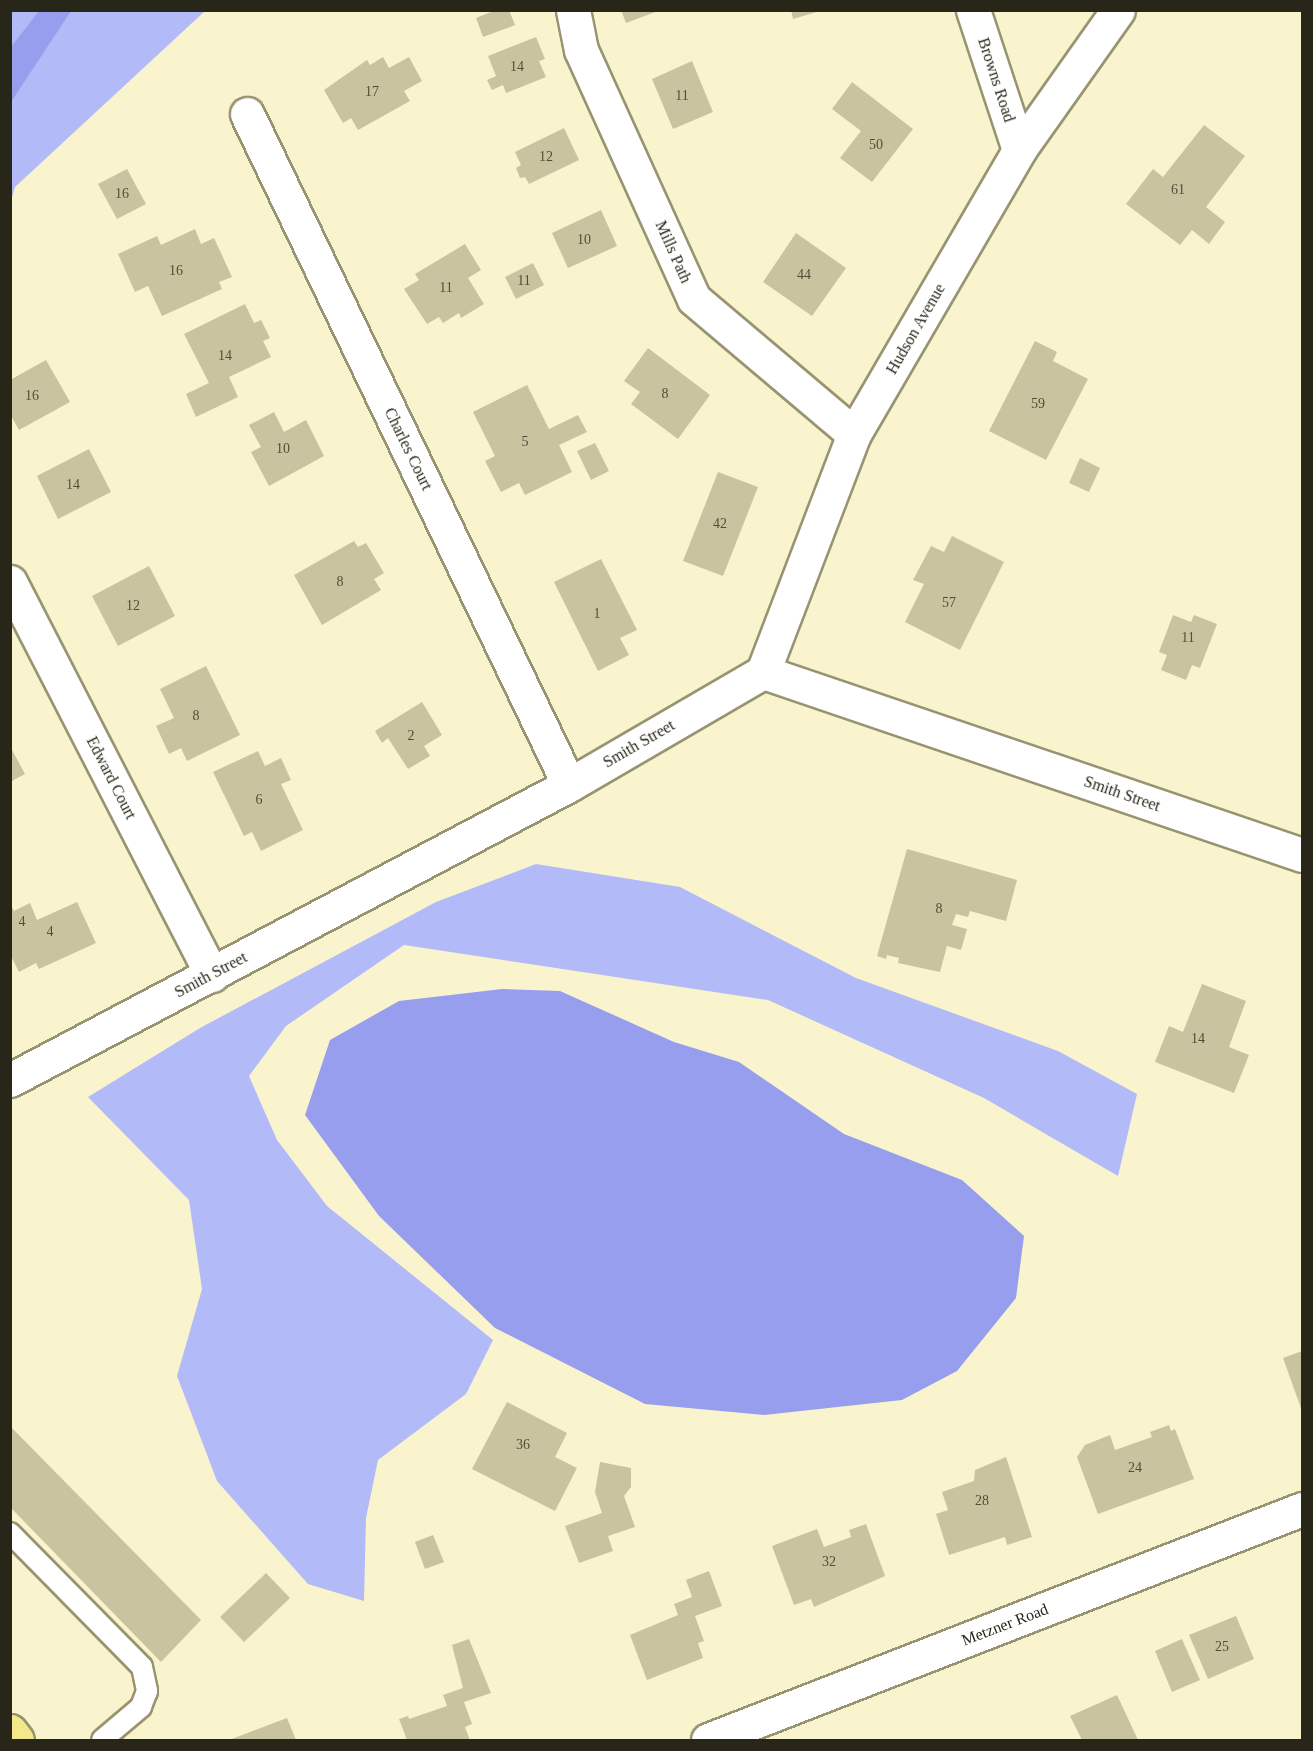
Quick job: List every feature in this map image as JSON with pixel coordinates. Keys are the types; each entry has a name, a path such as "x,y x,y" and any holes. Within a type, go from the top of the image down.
{"main road":[{"path":"10,1731 17,1740"}],"street":[{"name":"Mills Path","path":"573,10 581,51 694,299 854,435"},
{"name":"Browns Road","path":"973,10 1019,150"},
{"name":"Hudson Avenue","path":"763,672 854,435 1019,150 1118,10"},
{"name":"Charles Court","path":"247,114 569,785"},
{"name":"Edward Court","path":"10,582 212,975"},
{"name":"Smith Street","path":"10,1080 569,785 763,672 1302,855"},
{"name":"Metzner Road","path":"708,1740 1302,1509"}],"lane":[{"path":"10,1533 142,1666 147,1691 141,1707 102,1740"}],"shaded area":[{"path":"11,11 205,11 15,187 11,201"},
{"path":"39,11 71,11 11,102 11,47"},
{"path":"536,864 680,887 856,978 1058,1051 1137,1094 1118,1176 984,1098 768,1000 404,945 286,1026 249,1076 277,1140 327,1206 493,1340 466,1394 378,1460 366,1518 364,1601 308,1584 217,1481 177,1376 202,1289 189,1200 88,1097 200,1028 436,902"},
{"path":"502,989 560,991 674,1042 739,1062 844,1134 962,1180 1024,1236 1016,1298 957,1371 902,1400 764,1415 645,1404 495,1328 379,1216 305,1115 330,1040 399,1001"}],"building":[{"path":"496,10 509,10 515,25 483,37 476,18"},
{"path":"621,10 658,10 658,11 626,23"},
{"path":"791,10 820,10 820,11 793,19"},
{"path":"536,37 545,59 539,61 546,77 506,93 503,85 492,90 487,80 496,76 488,56"},
{"path":"383,57 389,68 409,57 422,81 404,91 410,101 358,130 351,118 343,123 324,90 367,60 370,65"},
{"path":"692,61 713,112 673,129 652,79"},
{"path":"852,82 913,129 872,182 840,158 861,131 832,109"},
{"path":"1204,125 1245,156 1206,207 1225,222 1209,244 1192,230 1180,245 1126,204 1153,169 1163,177"},
{"path":"564,128 579,160 529,184 525,177 520,178 516,168 521,165 515,152"},
{"path":"127,169 146,204 117,219 98,184"},
{"path":"601,210 617,246 568,268 552,233"},
{"path":"195,229 201,244 214,238 232,277 219,282 222,289 162,316 148,286 135,292 118,254 157,236 161,245"},
{"path":"796,233 846,268 812,316 763,282"},
{"path":"465,244 481,270 468,278 484,304 461,318 459,313 443,323 439,317 427,324 404,289 419,280 415,274"},
{"path":"533,263 544,285 516,299 505,277"},
{"path":"245,304 254,323 261,320 270,338 263,341 271,357 229,377 238,397 196,417 186,394 209,383 184,334"},
{"path":"1035,341 1057,352 1053,361 1088,379 1046,460 989,431"},
{"path":"648,348 710,395 678,439 631,404 640,392 624,381"},
{"path":"46,360 70,402 19,430 10,414 10,380"},
{"path":"527,385 549,429 578,415 587,432 559,445 572,472 525,495 519,483 501,492 485,461 495,456 473,412"},
{"path":"274,412 284,432 306,420 324,456 269,486 251,452 261,447 249,425"},
{"path":"595,443 609,471 591,480 577,451"},
{"path":"89,449 111,492 58,519 37,476"},
{"path":"1080,458 1100,468 1089,492 1069,483"},
{"path":"718,472 758,487 723,576 683,561"},
{"path":"952,536 1004,562 960,650 905,622 924,584 913,580 931,546 944,552"},
{"path":"354,541 358,547 366,543 384,573 374,579 381,590 322,625 294,575"},
{"path":"601,559 637,630 620,638 629,655 598,671 554,582"},
{"path":"149,566 175,616 118,646 92,596"},
{"path":"1173,615 1191,622 1194,615 1217,624 1200,668 1192,665 1186,680 1161,670 1167,655 1159,652"},
{"path":"206,666 240,735 187,761 181,748 169,754 156,726 174,718 160,689"},
{"path":"422,702 442,735 424,746 430,756 408,769 388,738 382,743 375,731"},
{"path":"10,746 25,774 10,782"},
{"path":"258,751 265,766 281,758 291,780 281,784 303,830 261,851 252,832 244,836 213,772"},
{"path":"907,849 1017,880 1006,921 970,911 968,917 956,914 952,925 967,929 961,950 947,946 940,972 898,963 899,958 887,955 886,959 877,956"},
{"path":"77,902 96,943 39,969 36,963 19,972 10,954 10,903 14,911 30,903 37,920"},
{"path":"1202,984 1246,1001 1229,1047 1249,1055 1234,1093 1155,1062 1169,1026 1183,1032"},
{"path":"1302,1351 1302,1411 1283,1358"},
{"path":"507,1402 567,1433 555,1457 577,1468 555,1511 472,1469"},
{"path":"1169,1425 1171,1431 1175,1429 1194,1479 1098,1514 1077,1457 1085,1445 1110,1435 1115,1450 1152,1437 1150,1432"},
{"path":"10,1426 201,1620 161,1662 10,1507"},
{"path":"1006,1457 1032,1537 1007,1545 1005,1537 949,1555 936,1514 948,1510 942,1492 974,1481 975,1470"},
{"path":"600,1462 631,1468 631,1487 624,1496 635,1527 608,1536 613,1551 579,1563 565,1526 602,1513 595,1492"},
{"path":"866,1524 885,1576 814,1607 811,1599 794,1605 772,1546 817,1529 824,1547 851,1537 849,1530"},
{"path":"433,1535 444,1562 425,1569 415,1542"},
{"path":"709,1571 722,1606 695,1616 704,1641 698,1643 703,1658 647,1680 630,1635 678,1615 674,1604 692,1597 686,1580"},
{"path":"266,1573 290,1598 244,1642 220,1617"},
{"path":"1236,1616 1254,1659 1208,1679 1189,1635"},
{"path":"469,1639 491,1693 464,1702 472,1724 465,1727 470,1740 407,1740 399,1719 408,1716 409,1719 447,1706 443,1695 463,1688 452,1645"},
{"path":"1182,1639 1200,1680 1172,1692 1155,1651"},
{"path":"1117,1695 1138,1740 1082,1740 1070,1716"},
{"path":"287,1718 296,1740 229,1740"}]}
